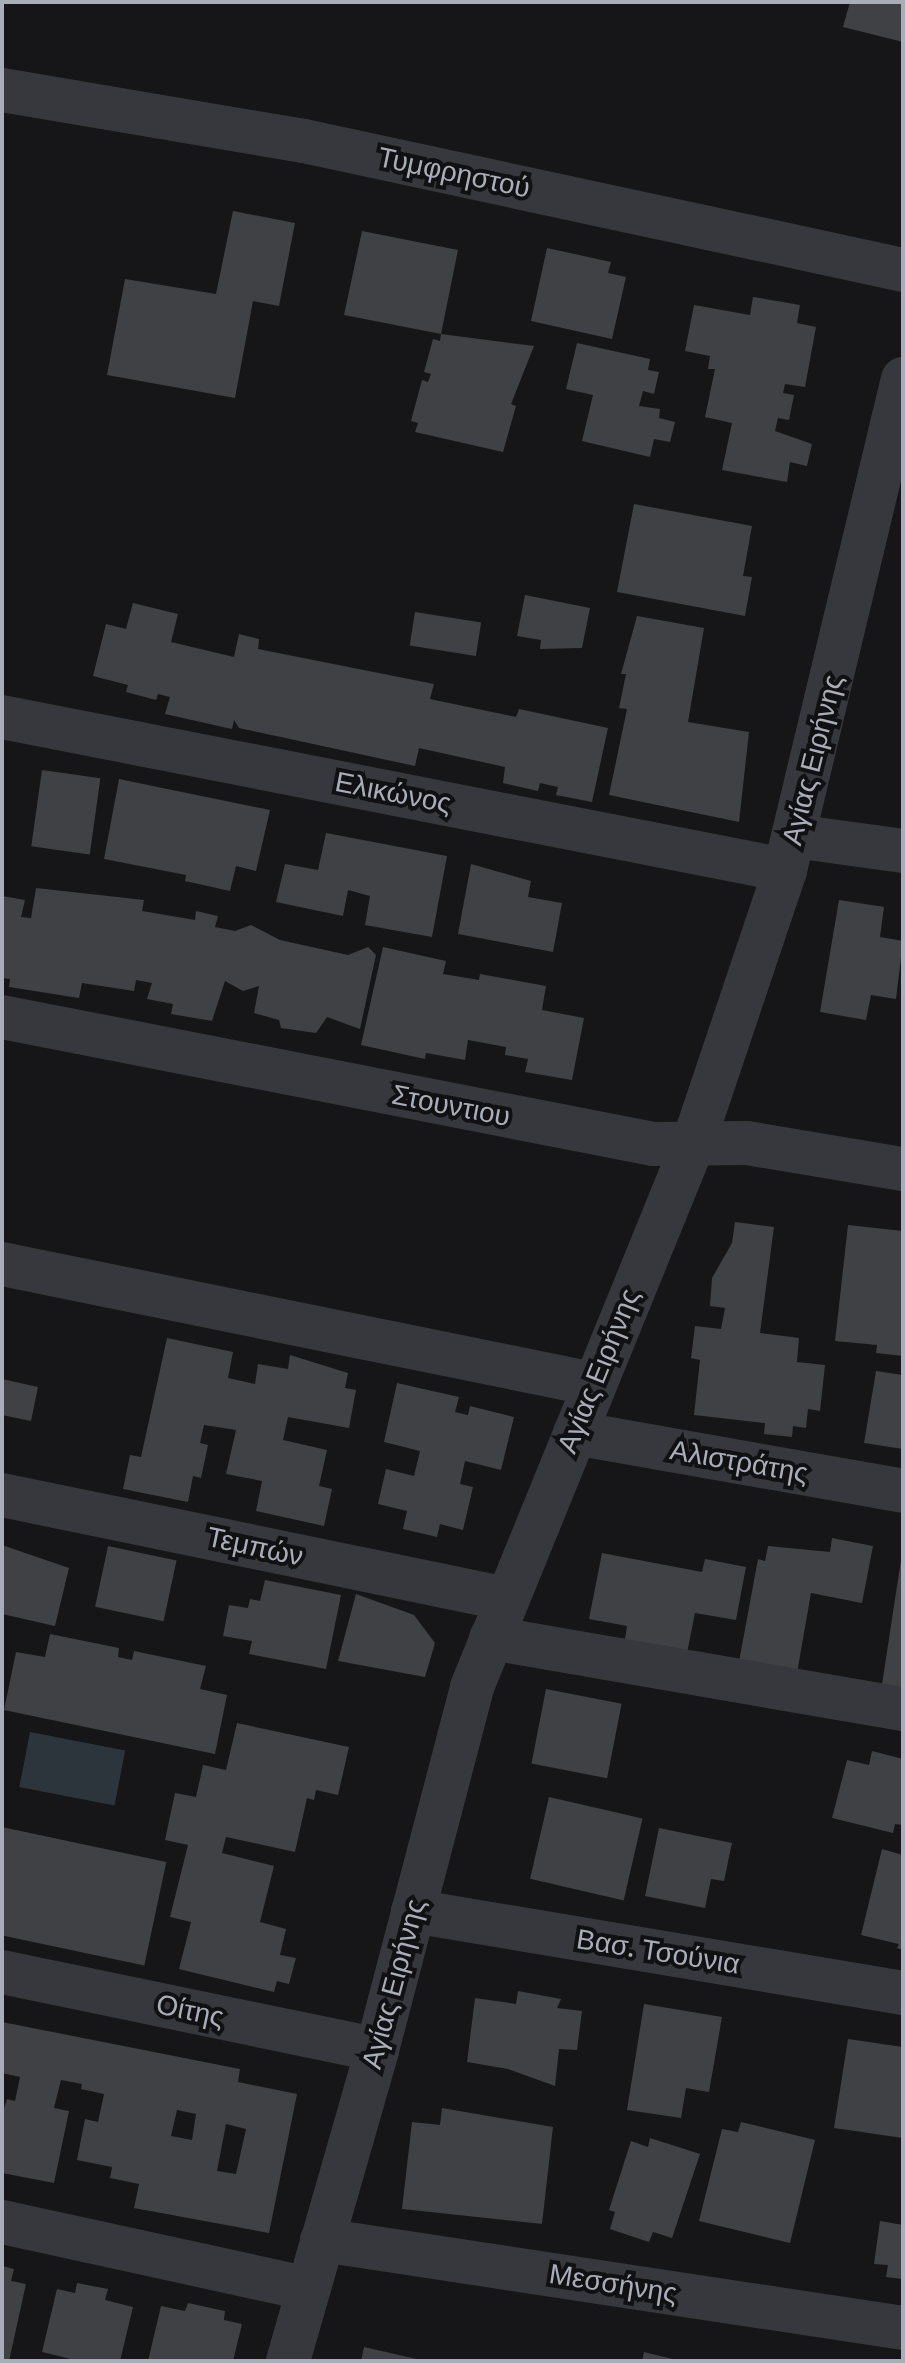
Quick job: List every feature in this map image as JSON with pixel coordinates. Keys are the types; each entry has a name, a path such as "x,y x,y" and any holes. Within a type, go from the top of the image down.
{"street":[{"name":"Τυμφρηστού","path":"2,90 304,141 903,270"},
{"name":"Αγίας Ειρήνης","path":"288,2361 377,2050 459,1726 593,1384 693,1144 790,853 903,379"},
{"name":"Ελικώνος","path":"2,717 790,853 903,851"},
{"name":"Στουντιου","path":"2,1017 610,1136 693,1144 747,1143 903,1169"},
{"path":"2,1264 593,1384"},
{"name":"Αλιστράτης","path":"575,1433 903,1491"},
{"name":"Τεμπών","path":"2,1495 507,1599"},
{"path":"491,1638 903,1709"},
{"name":"Βασ. Τσούνια","path":"413,1911 903,1993"},
{"name":"Οίτης","path":"2,1972 377,2050"},
{"path":"2,2222 309,2289"},
{"name":"Μεσσήνης","path":"322,2240 903,2328"}],"shaded area":[{"path":"30,1732 125,1751 115,1805 19,1787"}],"building":[{"path":"850,2 903,2 903,42 843,27"},
{"path":"233,211 295,223 279,306 253,301 235,398 107,375 125,279 216,294"},
{"path":"362,231 458,250 441,334 344,315"},
{"path":"547,248 611,262 608,273 626,277 612,339 531,321"},
{"path":"753,297 800,305 797,323 816,327 805,387 785,384 783,393 794,395 789,420 778,418 775,431 812,444 807,466 790,462 787,482 722,470 732,423 705,417 715,369 708,369 710,356 685,351 694,305 750,315"},
{"path":"441,334 534,346 511,404 516,406 503,452 415,432 418,423 411,421 422,380 428,382 431,374 424,372 433,339 440,341"},
{"path":"577,343 650,359 648,370 659,372 654,394 643,391 639,406 660,409 659,418 675,422 670,442 654,439 650,457 582,441 593,395 566,389"},
{"path":"634,504 752,526 743,576 752,577 745,616 617,592"},
{"path":"525,595 590,608 582,648 540,649 541,640 517,636"},
{"path":"133,603 178,614 171,642 234,657 239,634 259,639 258,649 434,684 430,699 516,717 519,709 608,728 592,802 556,795 558,787 540,783 538,791 503,783 505,767 419,748 415,766 239,728 234,720 232,729 165,714 170,697 158,694 156,700 126,692 128,685 93,676 106,624 126,629"},
{"path":"415,612 481,622 476,656 410,646"},
{"path":"637,616 704,628 688,722 749,732 739,822 609,795 627,709 619,708 626,674 621,674"},
{"path":"42,770 100,778 90,854 31,846"},
{"path":"119,779 270,810 256,871 236,866 230,891 185,881 186,875 104,859"},
{"path":"326,833 447,856 432,937 365,925 370,896 348,890 343,916 276,902 285,864 318,870"},
{"path":"471,864 531,881 528,897 562,903 553,952 458,934"},
{"path":"36,888 144,900 142,911 195,920 196,911 218,916 215,927 235,931 251,925 280,940 348,955 368,947 376,955 360,1029 327,1017 316,1033 281,1028 279,1020 254,1013 259,986 243,991 225,981 212,1021 171,1014 173,1004 147,999 152,983 136,980 134,991 82,983 79,998 9,987 10,979 2,978 2,896 25,900 21,917 31,918"},
{"path":"839,900 884,907 880,937 903,941 896,999 871,995 866,1020 820,1012"},
{"path":"383,947 446,961 443,974 479,980 480,974 546,986 542,1010 584,1018 572,1080 525,1072 528,1059 505,1055 506,1047 468,1040 465,1060 426,1053 425,1059 361,1045"},
{"path":"735,1222 774,1227 760,1333 799,1338 797,1362 825,1365 820,1411 808,1409 806,1428 793,1426 792,1437 764,1434 765,1423 694,1415 700,1360 691,1358 695,1326 721,1329 725,1308 710,1306 712,1278 732,1243"},
{"path":"848,1225 903,1231 903,1356 876,1353 877,1345 835,1341"},
{"path":"167,1338 233,1352 228,1378 255,1384 258,1364 288,1369 290,1355 348,1373 345,1388 356,1390 349,1428 288,1417 283,1440 327,1450 319,1486 332,1489 324,1526 256,1511 262,1481 226,1474 236,1430 204,1425 200,1443 208,1445 201,1478 193,1476 188,1502 123,1489 130,1455 141,1457"},
{"path":"876,1371 903,1375 903,1449 864,1443"},
{"path":"2,1379 38,1387 31,1421 2,1415"},
{"path":"397,1383 459,1397 455,1412 468,1415 470,1406 514,1417 501,1470 465,1461 460,1484 473,1487 463,1530 440,1524 437,1537 403,1529 407,1511 378,1504 386,1469 414,1476 420,1451 384,1442"},
{"path":"832,1538 873,1546 862,1603 811,1593 797,1673 738,1667 758,1559 765,1561 768,1546 830,1552"},
{"path":"2,1545 69,1568 55,1626 2,1614"},
{"path":"108,1546 176,1561 164,1621 95,1607"},
{"path":"602,1553 702,1572 705,1559 746,1567 736,1620 695,1613 685,1663 623,1652 627,1626 589,1619"},
{"path":"903,1560 903,1694 881,1691"},
{"path":"265,1580 341,1595 326,1669 249,1654 252,1641 223,1636 229,1605 248,1608 250,1599 260,1601"},
{"path":"356,1594 414,1615 435,1643 425,1677 338,1661"},
{"path":"50,1634 119,1648 118,1657 132,1660 134,1651 206,1666 200,1689 227,1695 215,1754 4,1710 16,1652 45,1657"},
{"path":"546,1689 622,1704 607,1778 531,1764"},
{"path":"237,1723 349,1747 338,1795 316,1790 314,1800 307,1798 295,1852 226,1837 222,1853 274,1866 260,1922 286,1929 280,1955 296,1958 289,1984 277,1981 274,1992 179,1969 191,1922 170,1917 188,1845 165,1840 175,1793 196,1797 203,1765 226,1770"},
{"path":"872,1751 903,1759 903,1825 895,1824 893,1833 832,1818 847,1760 869,1765"},
{"path":"549,1797 643,1819 624,1900 530,1879"},
{"path":"2,1827 166,1862 144,1966 2,1935"},
{"path":"659,1828 732,1843 724,1881 711,1879 705,1908 645,1896"},
{"path":"882,1849 903,1855 903,1950 897,1948 899,1944 861,1935"},
{"path":"518,1991 561,1999 557,2008 582,2011 577,2050 559,2049 555,2086 508,2069 467,2062 475,1998 516,2004"},
{"path":"644,2004 722,2017 709,2092 686,2088 681,2118 627,2110"},
{"path":"2,2022 240,2069 238,2082 297,2094 269,2233 134,2208 139,2184 110,2178 112,2167 77,2160 85,2119 98,2122 104,2094 81,2089 82,2084 61,2080 54,2108 69,2111 54,2183 2,2173 2,2114 7,2099 15,2101 20,2077 2,2073","holes":["177,2110 196,2114 192,2140 171,2136","226,2124 246,2129 236,2174 217,2171"]},
{"path":"848,2039 903,2047 903,2138 834,2128"},
{"path":"442,2108 553,2127 542,2224 402,2209 412,2122 440,2125"},
{"path":"741,2122 815,2140 790,2243 699,2221 722,2129 738,2132"},
{"path":"650,2138 700,2154 672,2238 653,2232 649,2242 610,2229 615,2212 609,2210 631,2141 648,2147"},
{"path":"880,2221 903,2225 903,2279 886,2277 888,2265 874,2264"},
{"path":"2,2266 14,2269 11,2281 26,2284 9,2361 2,2361"},
{"path":"77,2283 108,2289 105,2300 133,2307 120,2361 79,2361 42,2352 57,2289 75,2293"},
{"path":"188,2303 225,2311 224,2320 242,2324 233,2361 148,2361 161,2306 185,2311"},
{"path":"364,2347 421,2360 421,2361 361,2361"},
{"path":"644,2352 677,2360 677,2361 642,2361"}]}
